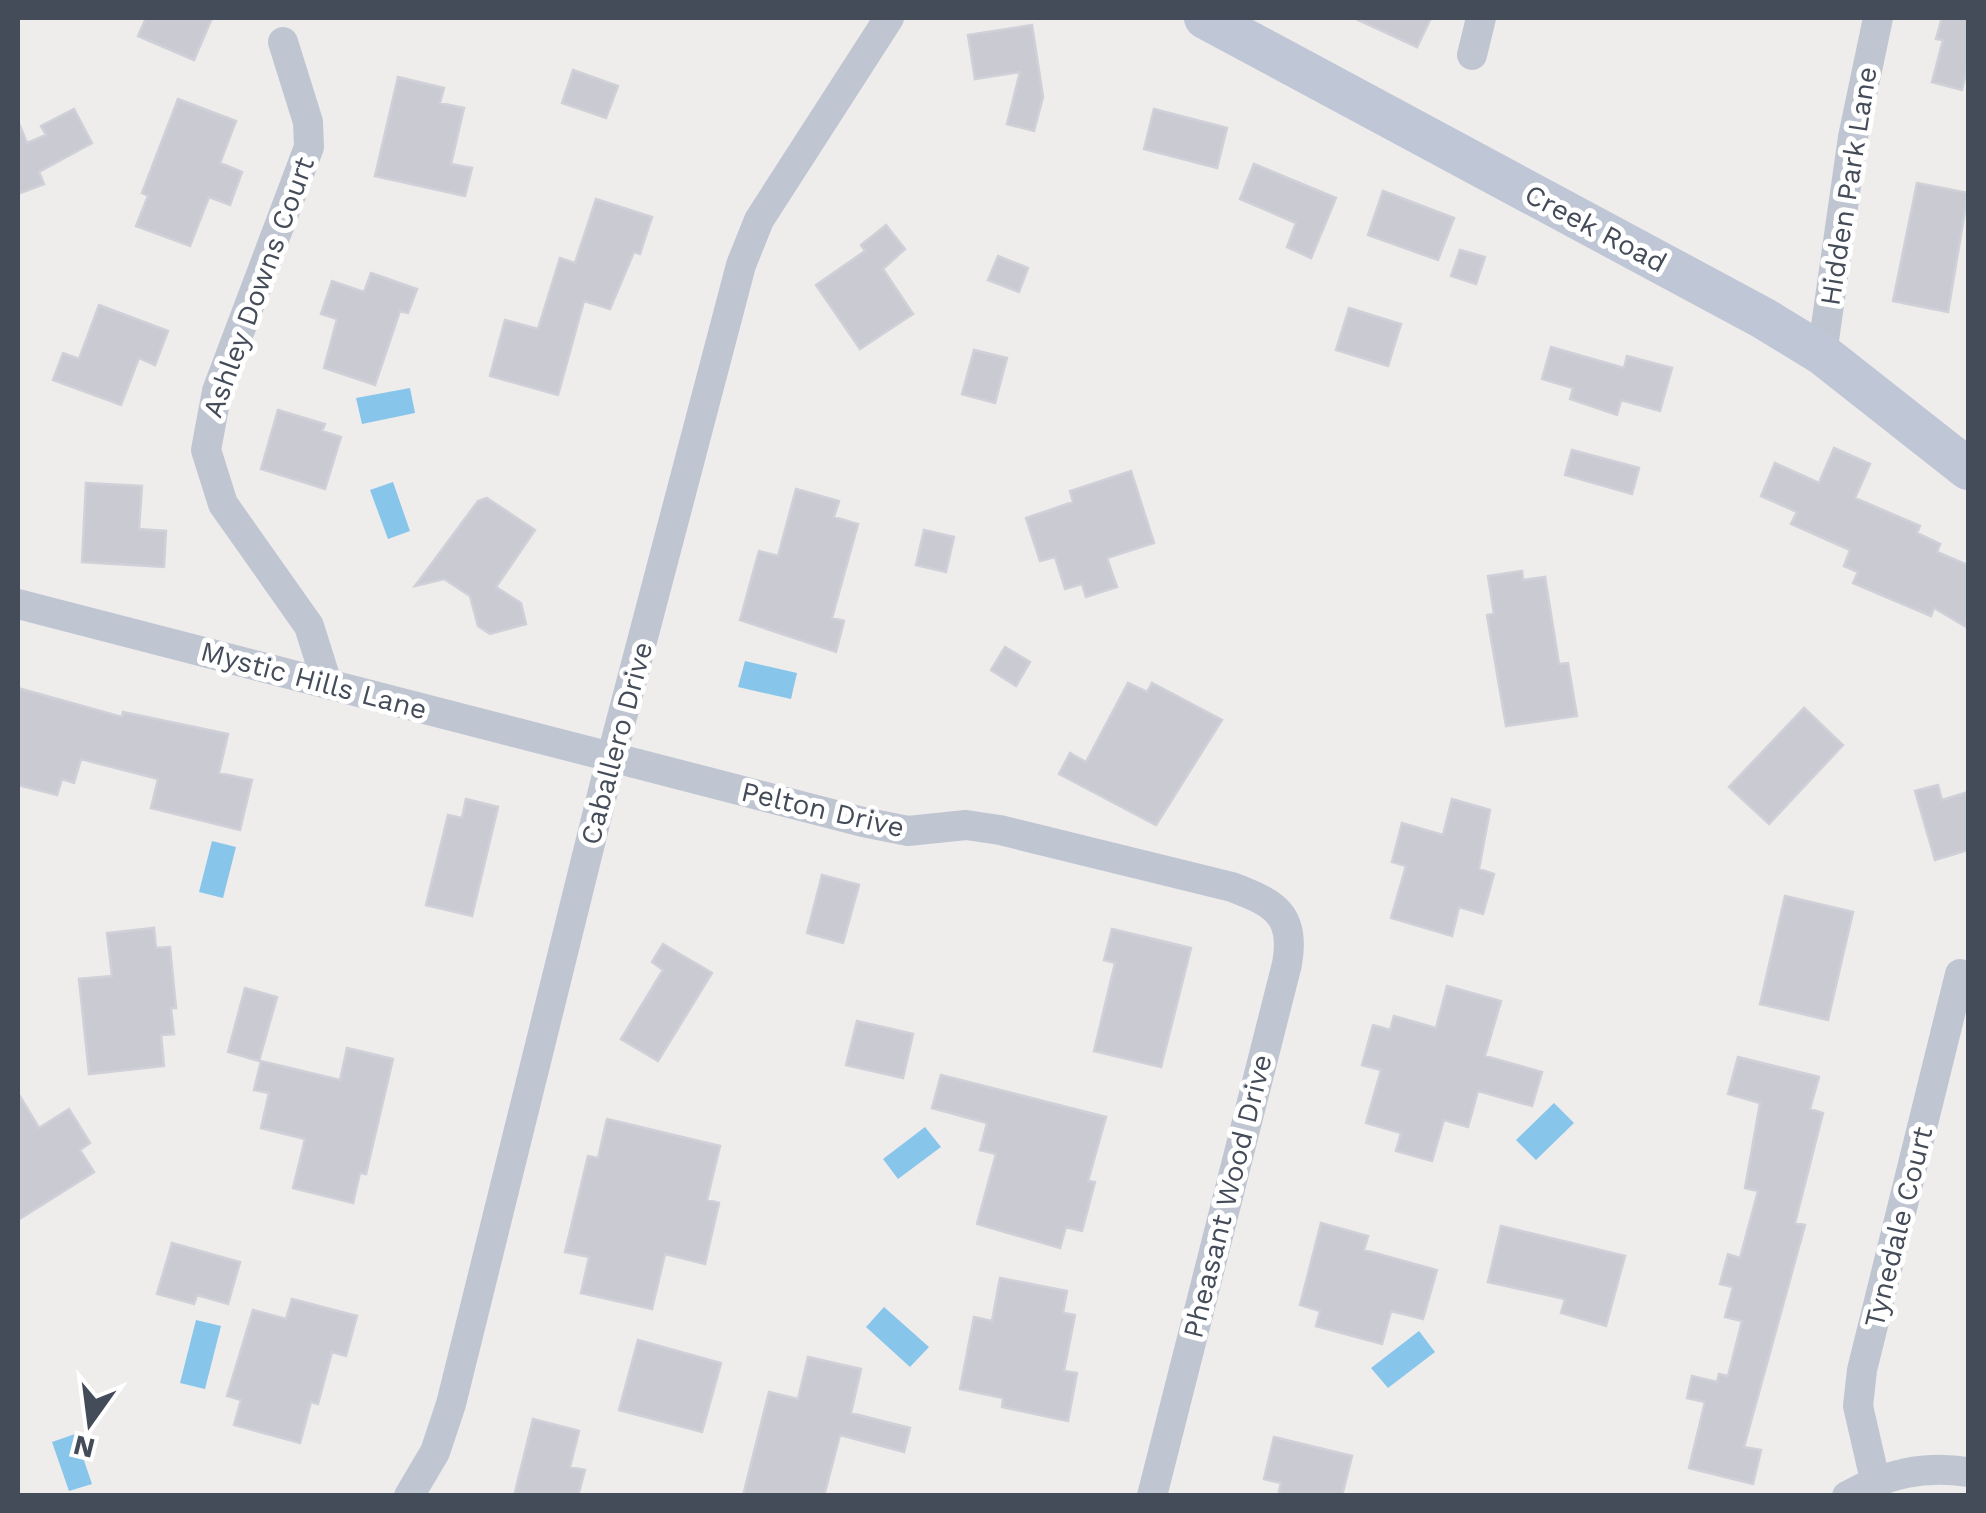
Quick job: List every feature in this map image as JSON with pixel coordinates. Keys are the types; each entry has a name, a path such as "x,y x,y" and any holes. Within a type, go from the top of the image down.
{"street":[{"name":"Caballero Drive","path":"408,1496 435,1452 452,1404 611,759 740,266 759,220 889,18"},
{"path":"1472,56 1481,18"},
{"name":"Hidden Park Lane","path":"1822,354 1853,137 1878,18"},
{"name":"Creek Road","path":"1220,21 1763,318 1822,354 1968,469"},
{"name":"Ashley Downs Court","path":"283,42 308,122 309,147 217,390 206,450 210,475 223,504 310,626 326,682"},
{"name":"Mystic Hills Lane","path":"18,604 611,759"},
{"name":"Pelton Drive","path":"611,759 908,832 966,825 1000,830 1232,887 1269,902"},
{"name":"Pheasant Wood Drive","path":"1152,1496 1286,964 1287,930 1269,902"},
{"name":"Tynedale Court","path":"1875,1480 1858,1406 1862,1370 1960,974"},
{"path":"1846,1496 1875,1480 1909,1471 1968,1472"}],"water":[{"path":"410,388 415,413 362,424 356,398"},
{"path":"393,482 410,531 388,539 370,490"},
{"path":"745,661 797,673 791,699 738,687"},
{"path":"212,841 236,847 223,898 199,892"},
{"path":"1554,1103 1574,1123 1536,1160 1516,1140"},
{"path":"925,1127 941,1147 898,1179 883,1159"},
{"path":"884,1307 929,1347 910,1367 866,1327"},
{"path":"196,1320 221,1326 205,1389 180,1383"},
{"path":"1419,1331 1435,1352 1388,1388 1371,1368"},
{"path":"75,1434 92,1484 69,1491 52,1442"}],"building":[{"path":"146,18 212,18 194,60 138,36"},
{"path":"1354,18 1431,18 1417,47"},
{"path":"1942,18 1968,18 1968,66 1962,90 1932,82 1943,40 1936,39"},
{"path":"1032,25 1043,97 1034,131 1007,124 1020,72 975,79 968,35"},
{"path":"573,70 618,86 606,118 562,103"},
{"path":"398,77 444,88 440,103 464,108 451,164 472,168 465,196 375,176"},
{"path":"178,99 236,121 220,163 242,172 230,205 209,197 190,246 136,226 148,196 142,193"},
{"path":"74,109 92,143 39,172 44,184 18,194 18,121 27,143 46,135 41,126"},
{"path":"1154,109 1227,128 1217,168 1144,149"},
{"path":"1254,164 1336,198 1311,258 1287,247 1296,223 1240,199"},
{"path":"1917,183 1968,193 1948,312 1893,301"},
{"path":"1383,191 1454,218 1438,260 1368,235"},
{"path":"596,199 652,217 640,254 634,252 610,309 584,301 558,395 490,376 505,320 538,329 560,258 575,263"},
{"path":"886,225 905,249 883,269 913,314 860,349 816,285 865,251 861,245"},
{"path":"1460,250 1485,257 1476,284 1451,276"},
{"path":"998,256 1028,268 1019,292 988,280"},
{"path":"371,273 417,289 408,313 400,311 375,385 324,368 337,319 321,314 332,281 364,292"},
{"path":"99,305 168,331 155,365 139,358 121,405 53,380 63,353 79,359"},
{"path":"1349,308 1401,324 1388,366 1336,350"},
{"path":"1551,347 1624,368 1627,356 1672,368 1660,411 1621,400 1617,415 1570,399 1573,388 1542,379"},
{"path":"974,350 1007,358 995,403 962,394"},
{"path":"278,410 325,424 322,431 341,437 325,489 261,469"},
{"path":"1834,448 1870,464 1855,498 1920,526 1917,533 1940,544 1937,552 1968,565 1968,628 1934,608 1931,616 1853,583 1858,572 1844,566 1850,550 1791,524 1797,512 1761,496 1775,463 1819,483"},
{"path":"1572,450 1639,468 1632,494 1565,475"},
{"path":"1131,471 1154,543 1107,558 1117,587 1086,597 1082,584 1065,589 1055,557 1040,561 1026,518 1073,502 1070,491"},
{"path":"86,483 142,486 139,529 166,531 164,567 82,562"},
{"path":"796,489 839,501 834,517 858,524 832,618 844,621 836,652 740,620 759,551 778,556"},
{"path":"487,498 535,530 496,587 521,603 526,624 490,634 478,626 470,596 444,579 415,586 478,501"},
{"path":"924,530 954,537 946,572 916,565"},
{"path":"1522,571 1523,580 1545,577 1559,664 1568,663 1577,716 1506,726 1487,615 1494,614 1488,576"},
{"path":"1005,647 1030,662 1016,686 991,670"},
{"path":"1128,683 1147,692 1152,683 1222,720 1156,825 1059,774 1070,753 1086,762"},
{"path":"18,688 122,717 123,712 228,734 219,773 252,780 240,830 151,808 158,779 81,759 74,783 62,779 57,795 18,785"},
{"path":"1804,708 1843,745 1769,824 1729,787"},
{"path":"1938,785 1942,800 1968,792 1968,850 1935,860 1915,791"},
{"path":"466,799 498,807 472,916 426,905 448,815 462,818"},
{"path":"1452,799 1490,810 1479,869 1494,874 1483,914 1459,907 1452,936 1391,918 1406,866 1392,862 1402,823 1443,835"},
{"path":"822,875 859,885 843,943 807,933"},
{"path":"1785,896 1853,912 1828,1020 1760,1004"},
{"path":"154,928 156,948 170,947 176,1008 171,1008 174,1034 161,1035 164,1066 89,1074 79,979 112,976 107,933"},
{"path":"1112,929 1191,948 1161,1067 1094,1051 1115,963 1104,960"},
{"path":"663,944 712,973 658,1061 621,1039 663,970 652,962"},
{"path":"1447,986 1501,1001 1485,1056 1542,1072 1532,1106 1478,1091 1468,1127 1444,1120 1432,1161 1396,1151 1401,1133 1366,1123 1381,1070 1362,1065 1373,1025 1390,1030 1394,1016 1436,1028"},
{"path":"245,988 277,997 259,1061 228,1052"},
{"path":"857,1021 913,1034 903,1078 846,1065"},
{"path":"347,1048 393,1059 366,1174 360,1173 353,1203 293,1188 305,1139 261,1128 269,1093 254,1090 261,1061 340,1080"},
{"path":"1738,1057 1819,1077 1810,1109 1823,1113 1795,1223 1805,1225 1744,1447 1761,1450 1753,1484 1689,1468 1705,1402 1687,1398 1692,1376 1717,1382 1719,1374 1728,1376 1742,1321 1725,1317 1733,1287 1720,1284 1728,1254 1740,1258 1758,1191 1745,1188 1760,1103 1728,1094"},
{"path":"941,1075 1106,1117 1088,1181 1095,1182 1082,1231 1066,1227 1060,1248 977,1224 996,1154 980,1150 987,1123 932,1108"},
{"path":"18,1093 39,1128 69,1109 90,1143 80,1150 94,1172 18,1220"},
{"path":"607,1119 720,1146 707,1200 719,1203 705,1264 665,1254 652,1309 581,1293 589,1257 565,1252 588,1156 598,1158"},
{"path":"1321,1223 1368,1236 1364,1250 1437,1270 1423,1319 1391,1311 1382,1344 1316,1326 1320,1311 1300,1305"},
{"path":"1501,1226 1625,1256 1606,1326 1561,1313 1565,1299 1488,1282"},
{"path":"172,1243 240,1262 228,1304 197,1295 194,1304 157,1294"},
{"path":"1000,1278 1067,1291 1063,1313 1075,1315 1064,1371 1077,1373 1068,1421 1002,1407 1003,1398 960,1389 974,1317 992,1321"},
{"path":"292,1299 357,1316 346,1356 332,1352 318,1404 311,1402 300,1443 234,1425 241,1400 227,1396 253,1310 286,1319"},
{"path":"638,1340 721,1363 702,1432 619,1410"},
{"path":"808,1357 861,1369 851,1413 910,1428 904,1452 840,1435 824,1496 743,1496 769,1392 798,1399"},
{"path":"533,1419 579,1431 570,1467 585,1470 578,1496 514,1496"},
{"path":"1274,1437 1352,1456 1342,1496 1278,1496 1281,1483 1264,1479"}]}
